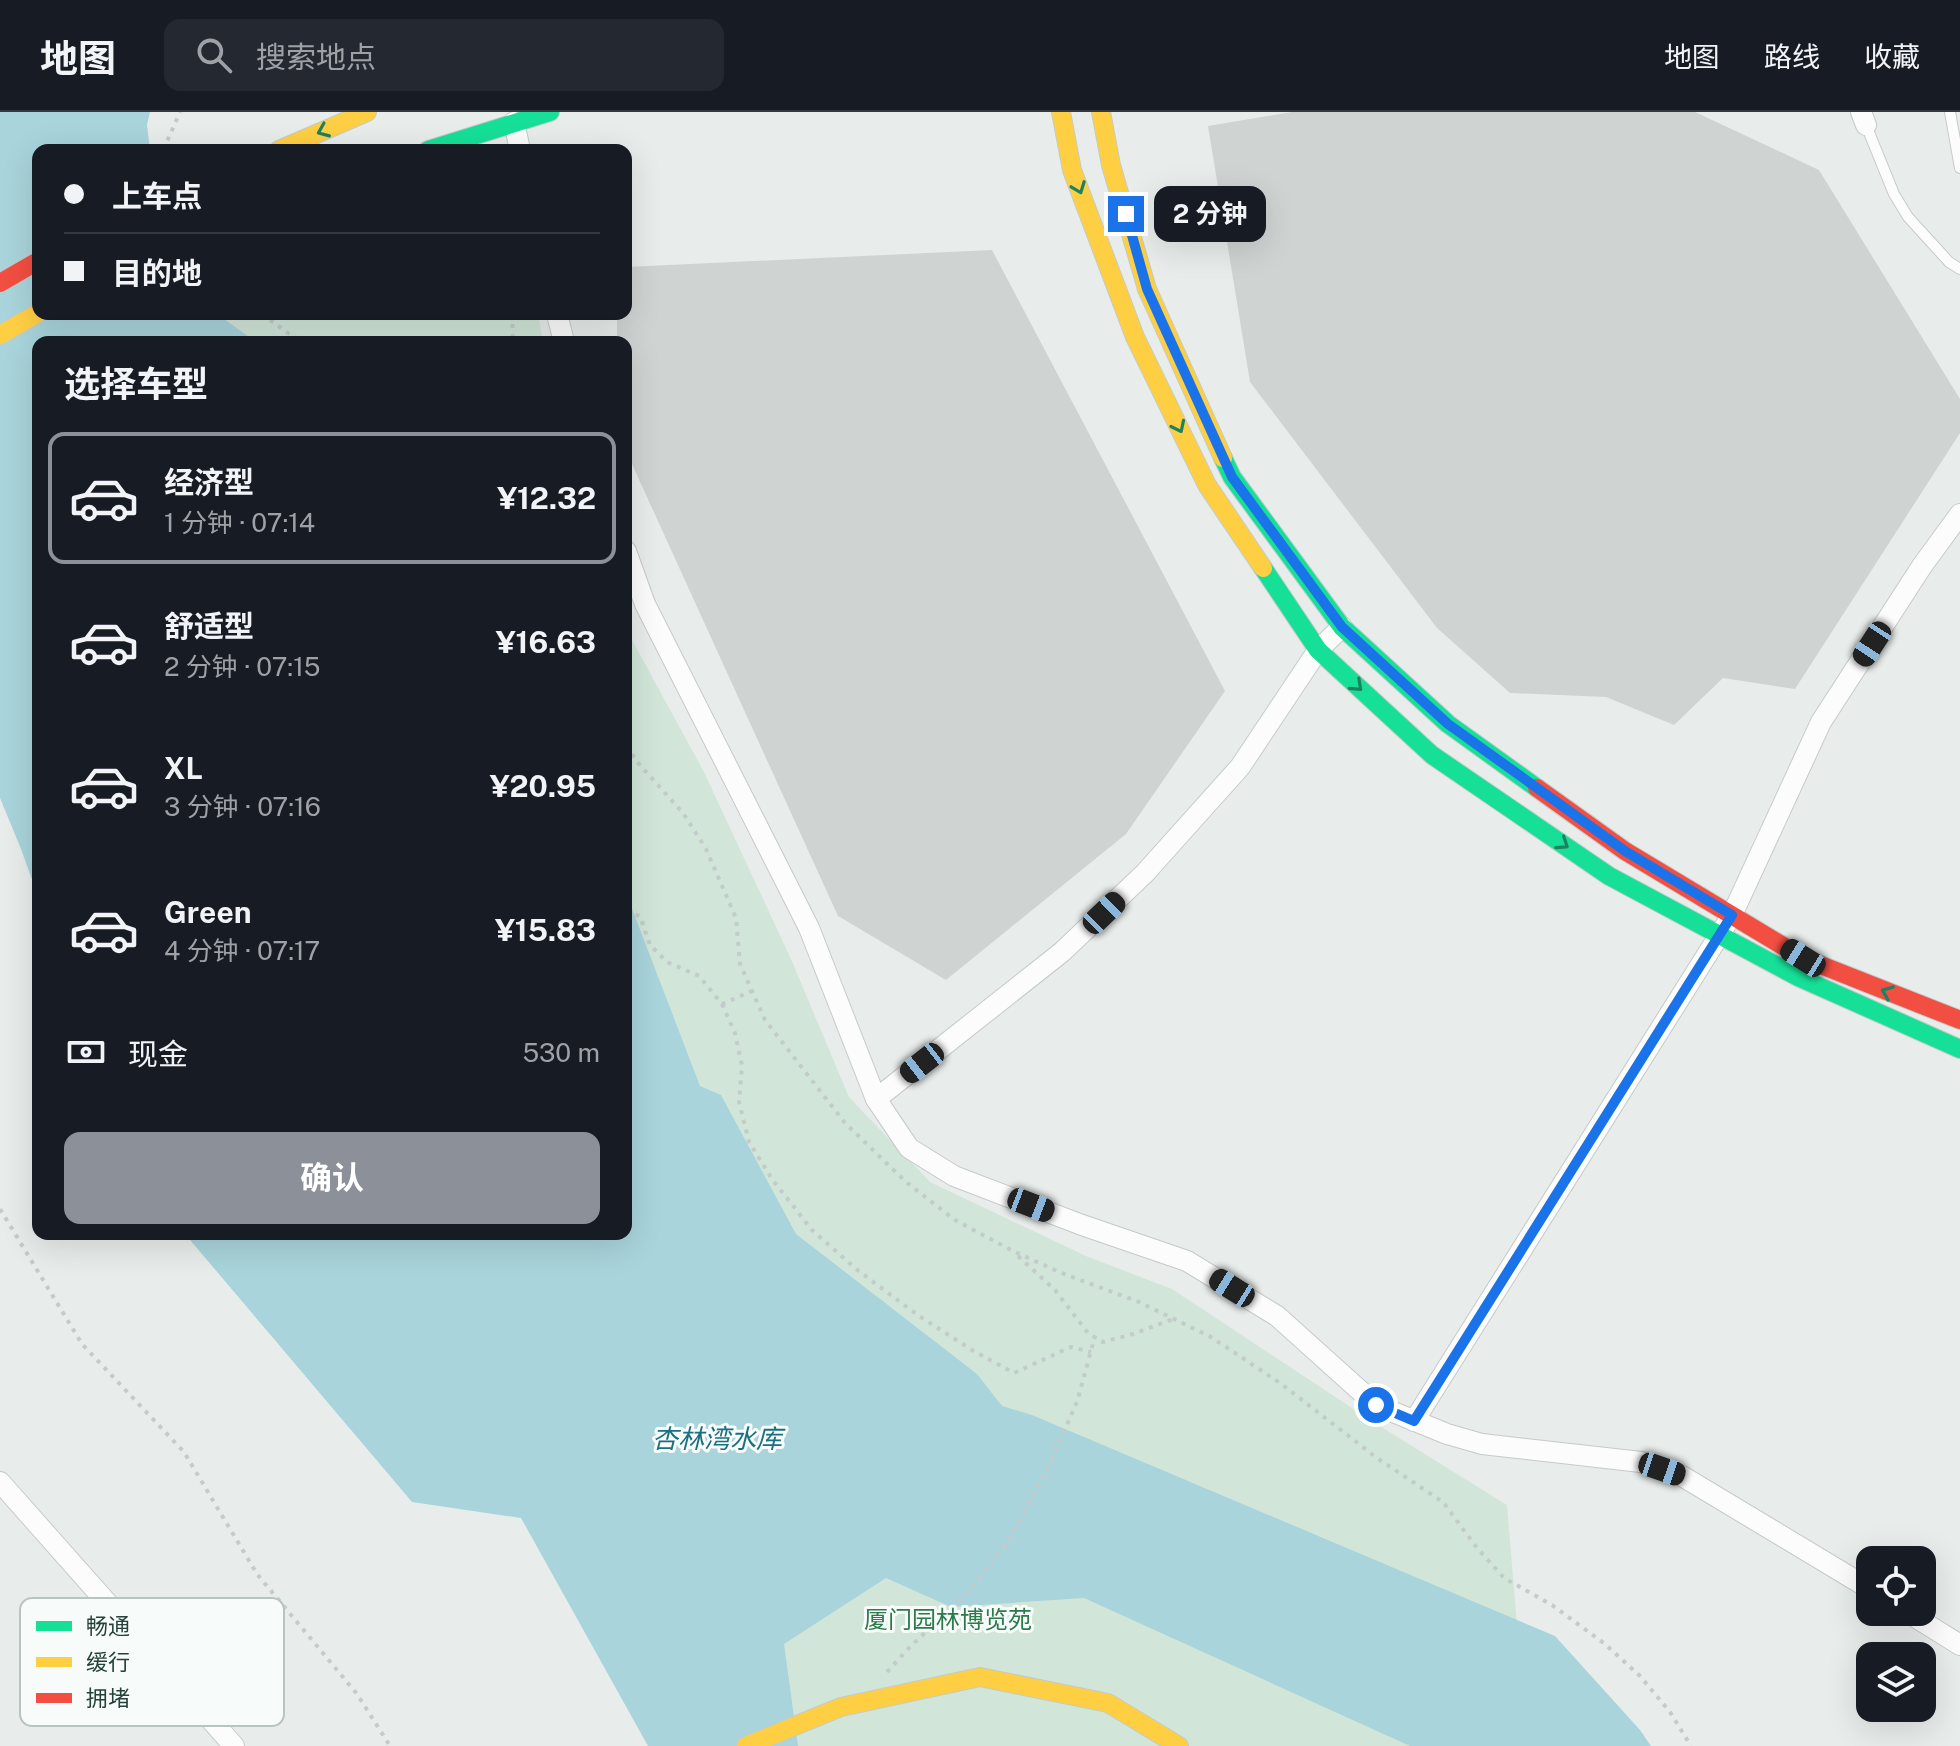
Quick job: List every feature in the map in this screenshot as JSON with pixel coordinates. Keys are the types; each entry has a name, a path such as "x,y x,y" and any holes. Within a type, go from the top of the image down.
{"street":[{"path":"293,144 367,112"},
{"path":"446,144 550,112"},
{"path":"1061,112 1072,170 1142,351 1207,485 1318,650 1432,755 1609,876 1798,977 1960,1049"},
{"path":"1101,112 1111,165 1147,289 1232,477 1342,627 1448,724 1625,851 1803,958 1960,1020"},
{"path":"514,122 519,144"},
{"path":"0,283 32,264"},
{"path":"0,335 32,316"},
{"path":"1414,1421 1732,915 1821,722 1922,566 1960,514"},
{"path":"632,568 645,604 809,928 876,1099 909,1148 954,1176 1187,1261 1277,1316 1376,1405 1447,1434 1482,1444 1641,1462 1682,1476 1856,1581"},
{"path":"876,1099 1062,952 1145,873 1240,767 1318,650 1342,627"},
{"path":"0,1482 103,1598"},
{"path":"1929,1626 1960,1645"},
{"path":"746,1746 841,1707 980,1677 1108,1703 1179,1746"},
{"path":"216,1726 234,1746"}],"lane":[{"path":"1950,112 1960,168"},
{"path":"1864,118 1894,194 1908,217 1949,262 1960,269"}],"path":[{"path":"166,144 180,112"},
{"path":"270,320 292,336"},
{"path":"632,754 683,813 706,849 736,918 740,964 765,1020 855,1133 906,1182 955,1220 1013,1251 1139,1302 1211,1337 1280,1383 1377,1458 1443,1502 1504,1578 1552,1605 1605,1644 1640,1676 1670,1712 1691,1746"},
{"path":"632,914 640,916 650,945 667,962 699,976 722,1004 735,1033 742,1066 739,1102 749,1142 772,1179 812,1230 856,1269 919,1316 1014,1373 1071,1347 1091,1352"},
{"path":"722,1004 752,991"},
{"path":"0,1209 82,1344 184,1452 257,1574 277,1598"},
{"path":"1013,1251 1055,1290 1088,1333 1103,1342 1174,1319"},
{"path":"873,1700 878,1682 971,1589 1008,1542 1045,1474 1077,1402 1095,1336"},
{"path":"284,1606 357,1694 390,1746"}],"green space":[{"path":"198,320 539,320 542,336 208,336"},
{"path":"632,640 704,772 791,959 849,1097 930,1182 1086,1256 1172,1289 1370,1420 1507,1505 1521,1673 945,1456 632,1110"},
{"name":"厦门园林博览苑","path":"923,1472 1532,1746 719,1746 678,1671"}],"water":[{"path":"0,112 150,112 147,125 149,144 32,144 32,320 225,320 248,336 32,336 32,879 0,798"},
{"name":"杏林湾水库","path":"632,909 700,1086 721,1095 796,1234 977,1374 1002,1406 1032,1415 1555,1636 1651,1746 1410,1746 1084,1598 951,1607 886,1578 784,1644 798,1746 648,1746 521,1518 412,1502 190,1240 632,1240"}],"building":[{"path":"1292,112 1695,112 1819,170 1960,399 1960,433 1795,689 1723,678 1674,725 1606,697 1510,693 1437,628 1250,382 1208,126"},
{"path":"992,250 1225,691 1126,834 946,980 838,916 632,464 632,336 617,336 617,320 632,320 632,267"}],"traffic: fast":[{"path":"447,144 550,112"},
{"path":"1223,458 1232,477 1342,627 1448,724 1537,788"},
{"path":"1263,568 1318,650 1432,755 1609,876 1798,977 1960,1049"}],"traffic: slow":[{"path":"293,144 367,112"},
{"path":"1061,112 1072,170 1135,337 1207,485 1263,568"},
{"path":"1101,112 1111,165 1147,289 1223,458"},
{"path":"0,335 32,316"},
{"path":"746,1746 841,1707 980,1677 1108,1703 1179,1746"}],"traffic: jam":[{"path":"0,283 32,264"},
{"path":"1537,788 1625,851 1803,958 1960,1020"}],"route":[{"path":"1126,214 1147,289 1232,477 1342,627 1448,724 1625,851 1732,915 1414,1421 1376,1405"}]}
